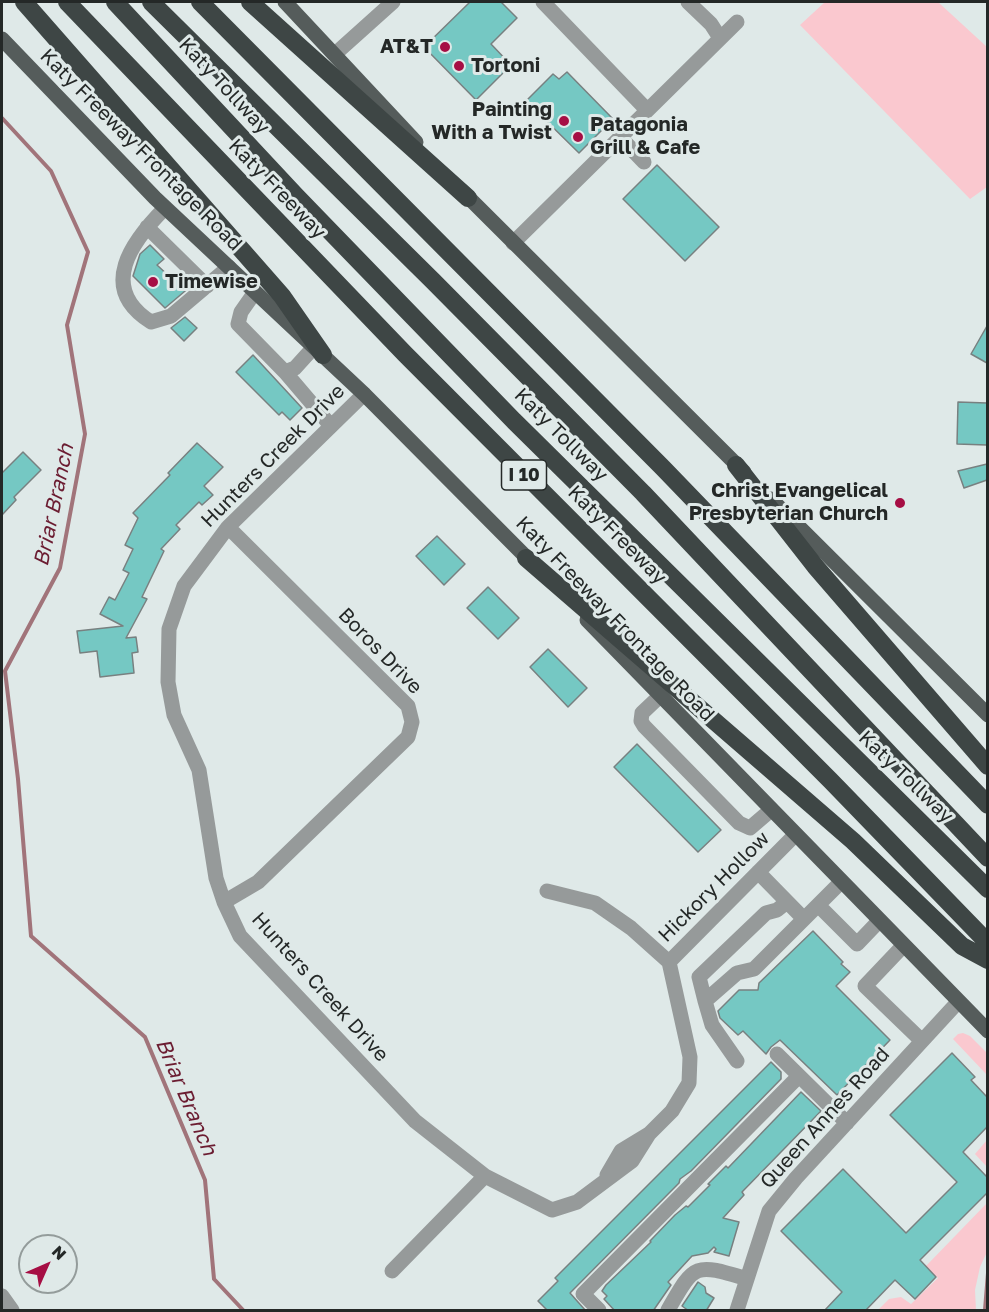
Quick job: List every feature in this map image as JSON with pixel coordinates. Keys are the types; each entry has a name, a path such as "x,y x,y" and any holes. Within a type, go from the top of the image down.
{"highway":[{"path":"24,2 282,296 318,351"},
{"name":"Katy Freeway","path":"67,2 397,346 830,780 987,943"},
{"name":"Katy Tollway","path":"115,2 312,212 499,405 987,889"},
{"name":"Katy Tollway","path":"151,2 602,451 987,858"},
{"path":"201,2 663,468 987,805"},
{"path":"250,2 468,198"},
{"path":"736,465 815,566 987,766"},
{"path":"526,558 853,841 962,946 987,960"}],"main road":[{"path":"285,2 468,198 641,368 987,716"},
{"name":"Katy Freeway Frontage Road","path":"2,39 165,208 364,394 987,1031"}],"street":[{"path":"335,54 393,2"},
{"path":"543,2 647,110"},
{"path":"688,2 711,24 720,38"},
{"path":"513,243 737,22"},
{"path":"620,137 644,162"},
{"path":"165,208 131,248 123,273 122,286 129,300 141,315 151,322 171,316 229,267"},
{"path":"147,227 207,286"},
{"path":"255,292 241,312 238,324 285,372 331,426"},
{"path":"285,372 295,368 318,351"},
{"name":"Hunters Creek Drive","path":"364,394 228,527 184,586 169,629 168,682 174,715 200,770 216,878 240,936 415,1121 485,1176"},
{"name":"Boros Drive","path":"224,902 258,882 408,737 412,722 408,706 228,527"},
{"path":"660,696 642,713 641,721 644,726 739,823 750,828 771,810"},
{"name":"Hickory Hollow","path":"485,1176 552,1210 577,1202 632,1161 649,1134 672,1111 689,1083 690,1057 669,962 795,835"},
{"path":"758,872 804,919"},
{"path":"705,1001 737,973 754,969 841,882"},
{"path":"547,891 595,903 631,928 669,962"},
{"path":"737,1061 712,1025 699,977 766,913 777,910 787,902"},
{"path":"818,905 857,944 879,921"},
{"path":"903,946 865,986 922,1041"},
{"name":"Queen Annes Road","path":"737,1311 769,1211 796,1178 958,1002"},
{"path":"777,1054 847,1123"},
{"path":"599,1311 583,1294 799,1076"},
{"path":"392,1271 485,1176"},
{"path":"668,1311 687,1278 694,1271 709,1269 747,1279"},
{"path":"2,1296 12,1310"}],"shaded area":[{"path":"825,2 938,2 987,47 987,187 970,199 800,25"},
{"path":"963,1033 970,1036 987,1053 987,1075 953,1039"},
{"path":"987,1140 987,1167 975,1154"},
{"path":"987,1203 987,1252 980,1267 975,1290 976,1310 878,1310 889,1299 901,1297 911,1304 938,1278 926,1266"}],"building":[{"path":"470,2 501,2 517,18 491,44 511,65 476,100 424,47"},
{"path":"567,72 613,119 579,153 526,101 553,74 559,79"},
{"path":"657,165 719,227 685,261 623,199"},
{"path":"150,245 164,259 157,265 171,278 177,272 191,286 165,308 133,276 140,254"},
{"path":"185,317 197,328 184,341 171,328"},
{"path":"987,326 987,363 971,354"},
{"path":"253,355 302,408 290,420 282,412 279,415 236,372"},
{"path":"958,402 987,403 987,445 957,444"},
{"path":"197,443 223,467 204,486 213,495 202,505 199,502 176,525 180,529 161,549 164,551 142,597 147,599 126,638 136,637 138,652 132,653 134,673 100,677 97,651 80,653 77,631 123,626 100,614 109,597 115,600 129,573 123,570 133,549 125,545 138,518 133,513"},
{"path":"23,452 41,470 14,497 16,500 2,515 2,473"},
{"path":"987,464 987,480 964,488 958,471"},
{"path":"437,536 465,564 444,585 416,556"},
{"path":"488,587 519,618 498,639 467,608"},
{"path":"548,649 587,688 568,707 530,667"},
{"path":"637,744 721,830 698,852 614,767"},
{"path":"813,931 850,972 836,986 890,1040 837,1095 780,1040 766,1054 743,1031 738,1035 720,1018 718,1011 739,990 758,990 759,983"},
{"path":"952,1053 975,1077 971,1080 987,1097 987,1127 963,1152 987,1177 987,1193 920,1260 936,1277 915,1299 895,1280 865,1311 824,1311 842,1292 781,1231 843,1169 906,1233 957,1182 890,1115"},
{"path":"771,1062 781,1072 781,1079 570,1293 586,1311 548,1311 538,1301 558,1281 555,1278"},
{"path":"801,1092 821,1111 742,1192 744,1195 723,1218 739,1222 729,1256 714,1252 716,1249 714,1247 708,1253 692,1256 668,1282 671,1285 653,1311 615,1311 604,1299 607,1296 602,1291 606,1285 651,1242 675,1215 686,1206 688,1207 726,1166 728,1168"},
{"path":"698,1282 705,1287 706,1293 714,1298 706,1311 689,1311 682,1306"}],"waterway":[{"name":"Briar Branch","path":"2,118 51,171 88,252 67,325 85,434 60,568 5,671 18,779 31,936 145,1037 205,1180 214,1279 243,1310"},
{"path":"985,1310 988,1273"}],"place":[{"name":"AT&T","path":"445,47"},
{"name":"Tortoni","path":"459,66"},
{"name":"Painting With a Twist","path":"564,121"},
{"name":"Patagonia Grill & Cafe","path":"578,137"},
{"name":"Timewise","path":"153,282"},
{"name":"Christ Evangelical Presbyterian Church","path":"900,503"}]}
